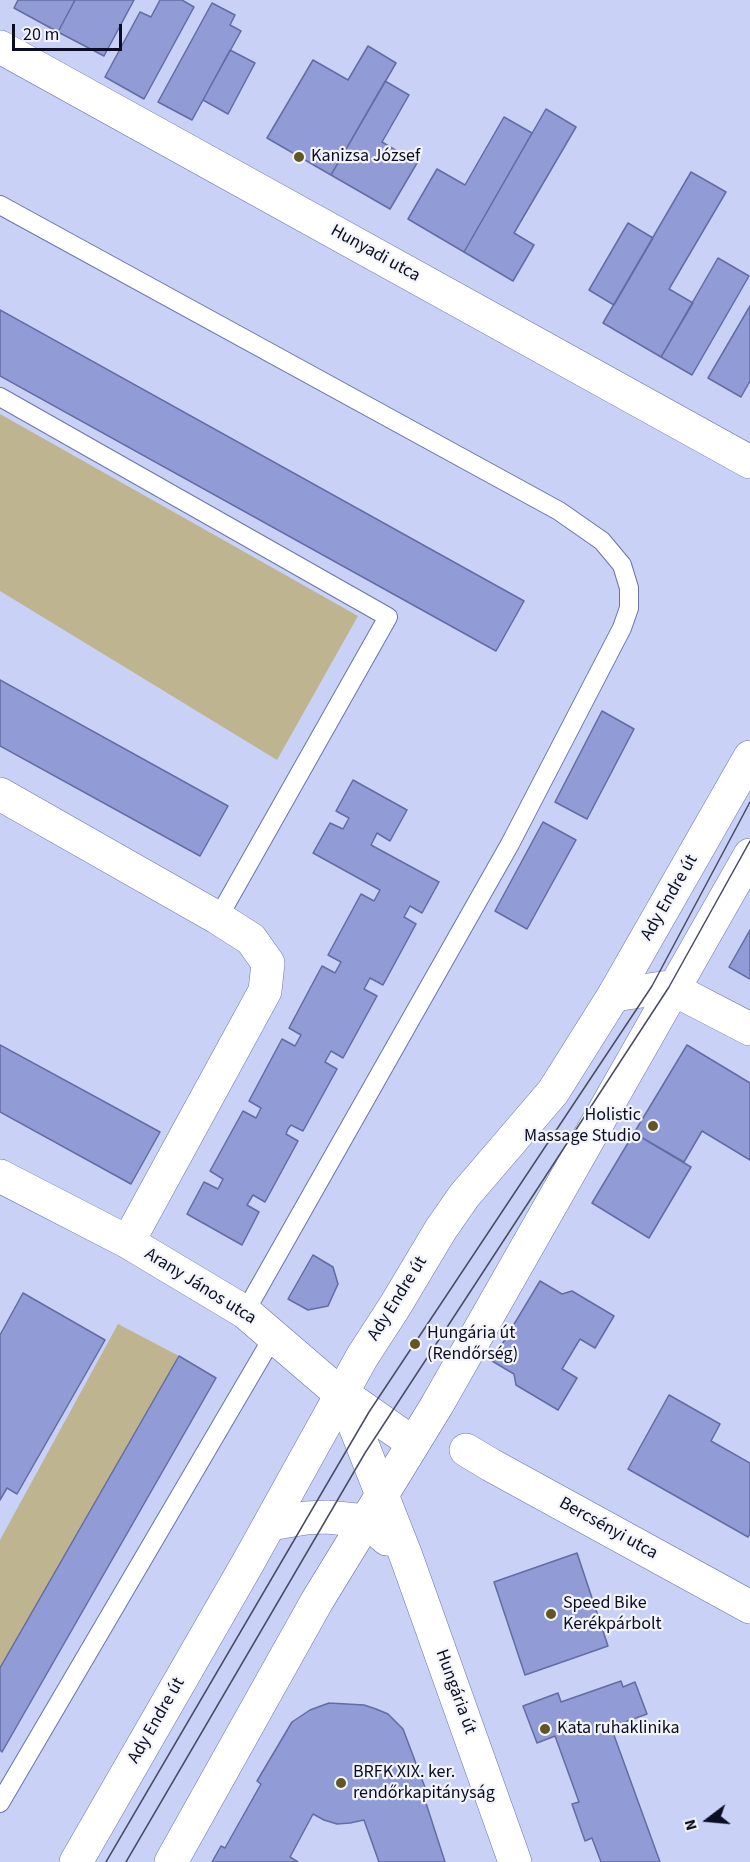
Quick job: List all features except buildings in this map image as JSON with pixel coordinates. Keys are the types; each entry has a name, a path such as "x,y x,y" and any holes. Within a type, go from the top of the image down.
{"street":[{"name":"Hunyadi utca","path":"0,47 750,462"},
{"name":"Ady Endre út","path":"76,1862 270,1524 362,1357 464,1196 553,1092 614,995 750,757"},
{"path":"0,794 218,918 251,939 268,963 265,991 128,1242"},
{"path":"171,1862 317,1601 413,1443 750,855"},
{"path":"614,995 674,988 750,1029"},
{"name":"Arany János utca","path":"0,1176 128,1242 245,1311 342,1394 413,1443"},
{"name":"Hungária út","path":"342,1394 373,1508 406,1556 515,1862"},
{"name":"Bercsényi utca","path":"478,1457 750,1607"},
{"path":"270,1524 327,1517 373,1508"}],"lane":[{"path":"0,206 559,511 602,541 622,565 629,588 629,608 622,628 510,844 245,1311"},
{"path":"0,397 388,618 218,918"},
{"path":"0,1803 273,1337"}],"shaded area":[{"path":"0,414 358,616 277,760 0,591"},
{"path":"118,1324 179,1356 0,1668 0,1540"}],"tram line":[{"path":"106,1862 369,1412 652,986 750,802"},
{"path":"126,1862 365,1453 669,987 750,841"}],"place":[{"name":"Kanizsa József","path":"299,157"},
{"name":"Holistic Massage Studio","path":"653,1126"},
{"name":"Hungária út (Rendőrség)","path":"415,1344"},
{"name":"Speed Bike Kerékpárbolt","path":"551,1614"},
{"name":"Kata ruhaklinika","path":"545,1729"},
{"name":"BRFK XIX. ker. rendőrkapitányság","path":"341,1783"}]}
